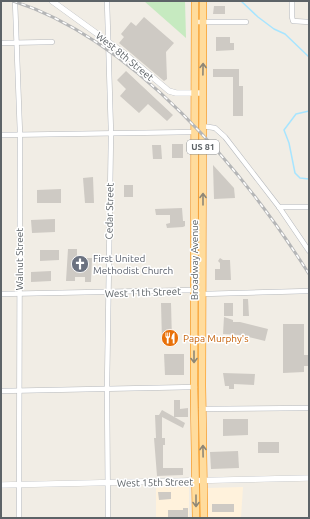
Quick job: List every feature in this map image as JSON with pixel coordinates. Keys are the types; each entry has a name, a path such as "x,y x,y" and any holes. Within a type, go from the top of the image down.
{"highway":[{"name":"Broadway Avenue","path":"195,1 194,387 199,410 204,481 204,518"},
{"name":"Broadway Avenue","path":"196,518 199,410 202,386 203,1"}],"street":[{"name":"Walnut Street","path":"15,1 20,134 20,518"},
{"name":"West 8th Street","path":"52,1 108,41 169,91 176,93 202,93"},
{"name":"Cedar Street","path":"107,1 111,133 107,388 108,518"},
{"path":"292,1 293,21 309,22"},
{"path":"195,22 246,22"},
{"path":"1,43 52,42"},
{"path":"1,135 111,133 194,128 203,126 215,128 225,137 279,207 309,251"},
{"path":"279,207 309,207"},
{"name":"West 11th Street","path":"1,294 108,293 194,290 203,294 309,292"},
{"path":"1,391 202,386"},
{"path":"199,410 309,408"},
{"name":"West 15th Street","path":"1,485 309,478"}],"shaded area":[{"path":"189,485 189,518 156,518 156,486"},
{"path":"243,487 241,518 206,518 207,488"}],"green space":[{"path":"144,1 185,1 186,38"}],"building":[{"path":"214,6 225,6 225,14 213,14"},
{"path":"144,17 174,43 166,52 167,79 164,81 119,43 124,37 121,34 131,22 136,26"},
{"path":"216,37 230,37 230,43 234,43 234,50 216,51"},
{"path":"213,69 239,69 239,86 243,86 243,116 233,116 233,77 213,77"},
{"path":"126,71 173,115 167,121 148,104 139,113 120,96 126,89 117,80"},
{"path":"172,144 183,144 183,158 172,158"},
{"path":"152,145 161,145 162,159 153,159"},
{"path":"213,165 234,188 235,198 214,199"},
{"path":"93,177 94,203 85,203 83,178"},
{"path":"124,185 133,185 133,197 124,197"},
{"path":"61,189 61,203 37,203 37,190"},
{"path":"182,208 185,226 167,228 166,224 170,223 170,215 156,215 155,209"},
{"path":"55,219 55,232 32,233 31,220"},
{"name":"First United Methodist Church","path":"68,249 77,249 77,258 92,258 91,282 85,282 85,277 75,277 75,281 66,281"},
{"path":"40,250 59,250 59,260 40,261"},
{"path":"220,258 223,260 230,260 231,280 215,280 215,269 220,269 220,263 218,261"},
{"path":"51,271 51,281 31,282 31,272"},
{"path":"243,299 248,299 249,316 243,316"},
{"path":"161,303 171,303 172,341 162,341"},
{"path":"224,303 233,303 233,316 224,316"},
{"path":"224,317 233,320 233,322 240,322 268,329 265,341 240,335 223,334"},
{"path":"283,324 304,324 304,355 309,355 309,366 304,366 304,372 283,373"},
{"path":"164,354 184,354 184,375 165,375"},
{"path":"223,373 255,374 254,385 234,384 234,389 229,389 229,386 225,386"},
{"path":"174,400 180,400 180,409 188,408 188,417 174,417"},
{"path":"162,410 185,423 183,428 162,417 162,438 165,438 165,445 163,445 163,468 183,468 183,475 157,476 154,438 156,438 155,415 159,415"},
{"path":"223,419 248,419 248,435 223,436"},
{"path":"258,442 279,442 279,453 258,453"},
{"path":"238,451 239,468 211,469 210,452"},
{"path":"158,492 171,492 171,499 159,500"},
{"path":"212,504 234,504 234,512 212,512"},
{"path":"183,508 188,508 188,518 168,518 168,510 183,510"}],"waterway":[{"path":"241,1 258,17 274,29 285,34 309,57"},
{"path":"309,111 296,114 284,130 289,143 295,173 300,178 309,179"}],"railway":[{"path":"13,1 58,19 101,45 142,77 182,113 218,152 252,193 283,234 309,274"}],"place":[{"name":"First United Methodist Church","path":"80,264"},
{"name":"Papa Murphy's","path":"170,338"}]}
